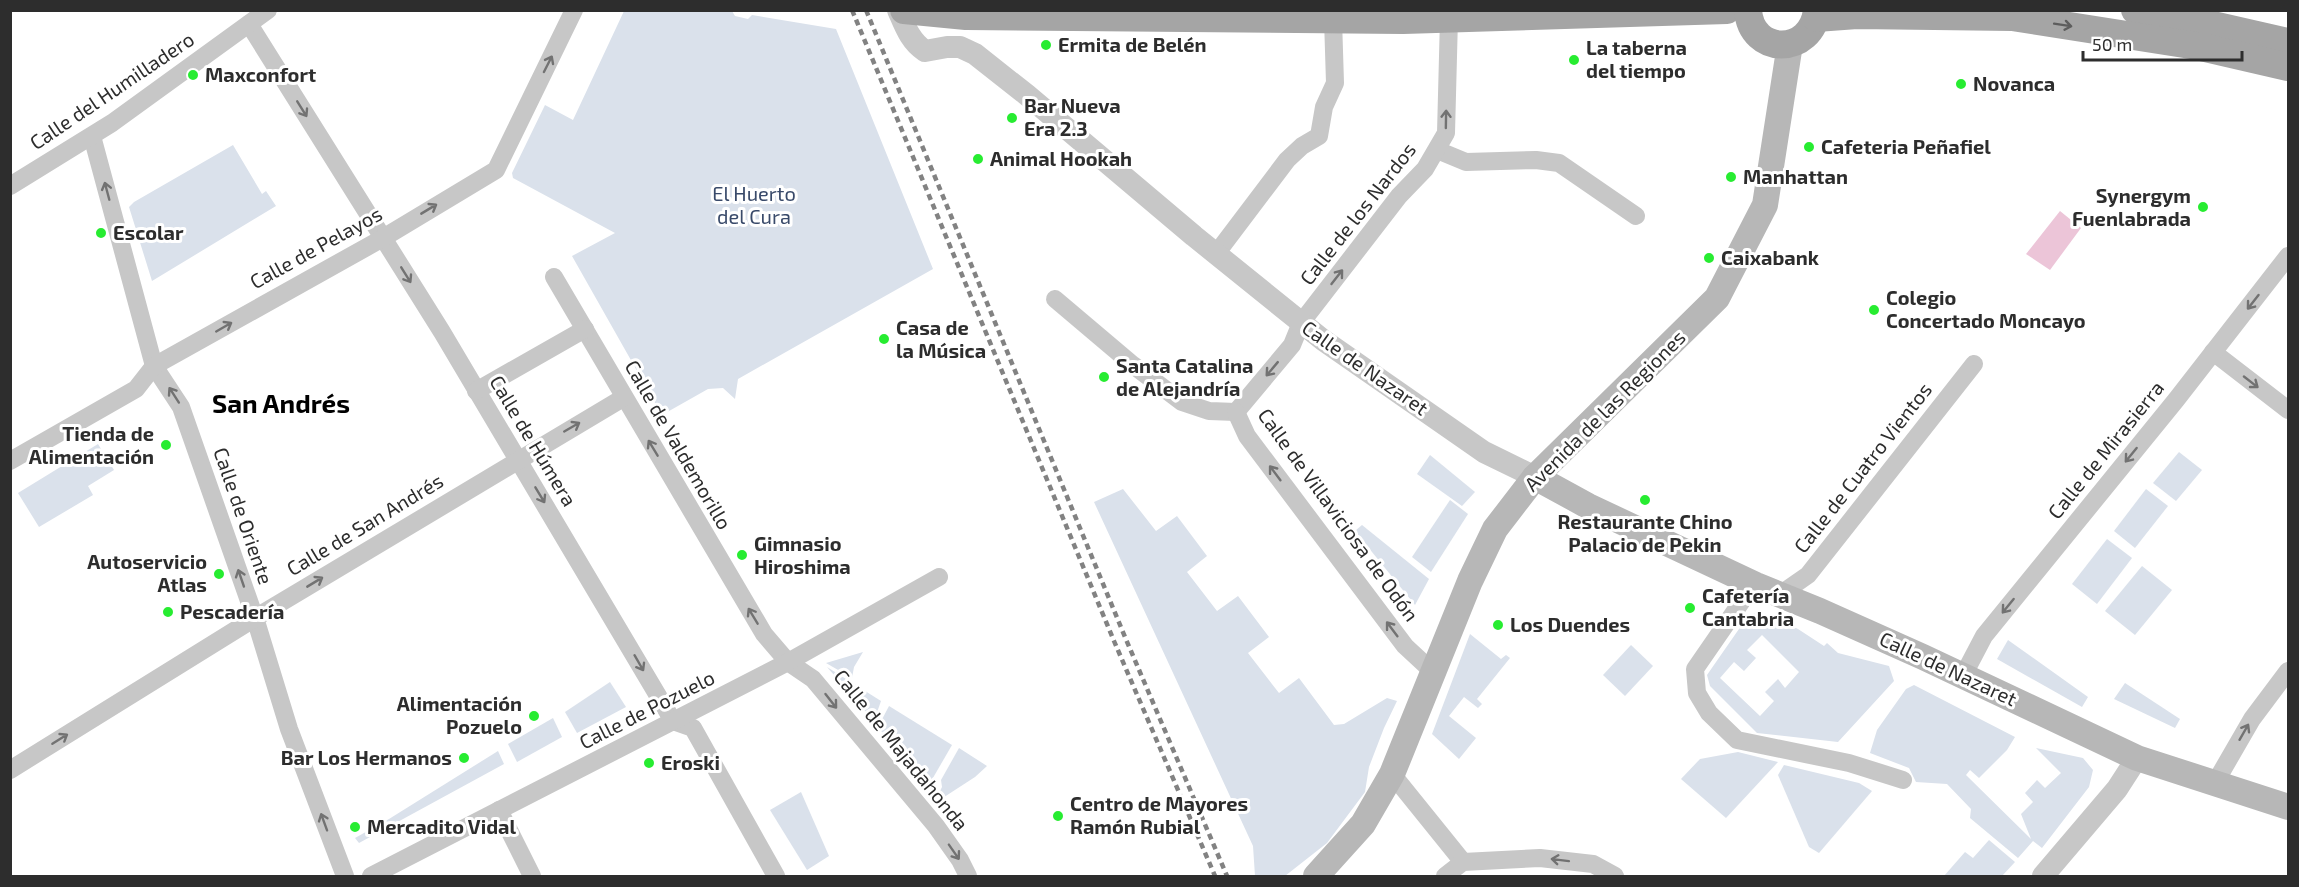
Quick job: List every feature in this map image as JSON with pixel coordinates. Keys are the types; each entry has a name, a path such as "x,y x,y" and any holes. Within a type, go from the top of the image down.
{"main road":[{"path":"907,24 977,16 1188,14 1334,22 1727,10"},
{"path":"1748,10 1748,20 1754,32 1764,40 1776,45 1790,44 1802,39 1811,30 1817,14 2012,17 2197,46 2289,67"},
{"path":"2135,10 2289,42"},
{"name":"Avenida de las Regiones","path":"1316,876 1363,824 1392,774 1470,581 1495,529 1535,477 1717,298 1765,205 1790,44"},
{"name":"Calle de Nazaret","path":"1535,477 1588,506 1756,585 1781,594 1963,676 2137,758 2289,807"}],"street":[{"name":"Calle del Humilladero","path":"10,186 92,136 268,10"},
{"name":"Calle de Pelayos","path":"10,461 136,389 154,366 383,238 496,170 574,10"},
{"path":"898,10 907,24"},
{"name":"Calle de los Nardos","path":"1236,412 1292,345 1301,323 1437,150 1446,133 1449,18"},
{"path":"1216,254 1287,160 1302,146 1319,136 1324,107 1335,83 1334,22"},
{"name":"Calle de Húmera","path":"249,24 442,332 673,721 693,728 776,876"},
{"name":"Calle de Nazaret","path":"907,24 925,51 960,47 975,54 1301,323 1484,452 1535,477"},
{"name":"Calle de Oriente","path":"92,136 154,366 181,407 255,618 289,729 345,876"},
{"path":"1437,150 1466,162 1536,160 1559,163 1636,216"},
{"name":"Calle de Mirasierra","path":"1963,676 1984,636 2289,256"},
{"name":"Calle de Valdemorillo","path":"554,277 623,398 764,634 788,662"},
{"name":"Calle de Villaviciosa de Odón","path":"1055,299 1133,365 1182,402 1209,411 1236,412 1247,436 1397,636 1432,672"},
{"path":"476,391 585,329"},
{"path":"2213,352 2289,411"},
{"name":"Calle de Cuatro Vientos","path":"1781,594 1808,575 1974,364"},
{"name":"Calle de San Andrés","path":"10,770 255,618 623,398"},
{"name":"Calle de Pozuelo","path":"371,876 403,869 499,810 788,662 939,577"},
{"path":"1756,585 1744,598 1695,669 1697,693 1709,713 1737,740 1849,763 1903,780"},
{"name":"Calle de Majadahonda","path":"788,662 813,679 936,826 960,860 968,876"},
{"path":"2215,783 2252,719 2289,671"},
{"path":"2043,876 2117,789 2137,758"},
{"path":"1392,774 1463,862"},
{"path":"499,810 532,876"},
{"path":"1445,876 1463,862 1540,858 1593,864 1615,876"}],"green space":[{"name":"El Huerto del Cura","path":"624,11 732,11 735,16 748,19 752,15 836,29 933,269 738,379 735,399 723,388 708,389 662,415 572,256 615,233 513,178 512,173 545,105 573,120"},
{"path":"233,145 262,194 266,191 276,206 152,281 129,207"},
{"path":"98,444 114,470 88,486 93,495 39,527 18,493"},
{"path":"2179,452 2202,470 2176,501 2153,483"},
{"path":"1430,455 1475,492 1462,506 1417,474"},
{"path":"1123,489 1156,531 1177,516 1207,556 1187,572 1217,611 1238,596 1269,637 1248,653 1279,693 1299,678 1334,725 1344,724 1387,698 1397,701 1369,767 1365,792 1327,843 1285,876 1255,876 1253,846 1094,502"},
{"path":"2146,489 2168,506 2135,548 2114,531"},
{"path":"1450,500 1468,514 1431,572 1412,557"},
{"path":"1362,525 1429,579 1415,605 1355,531"},
{"path":"2107,539 2132,558 2097,604 2072,584"},
{"path":"2142,566 2172,590 2135,635 2105,611"},
{"path":"1760,611 1798,629 1824,646 1827,643 1838,653 1889,666 1894,681 1838,742 1757,733 1710,686 1707,675 1748,616","holes":["1762,635 1799,672 1785,688 1778,679 1765,692 1774,701 1760,716 1720,678 1734,662 1744,671 1756,658 1747,650"]},
{"path":"1470,634 1501,659 1506,655 1510,658 1477,699 1482,704 1478,708 1464,697 1449,716 1476,738 1459,759 1432,734"},
{"path":"2008,640 2088,697 2082,707 1997,659"},
{"path":"1631,645 1653,666 1625,696 1603,675"},
{"path":"863,652 854,667 852,678 826,663"},
{"path":"827,667 881,701 874,721"},
{"path":"610,682 626,707 577,733 565,712"},
{"path":"2125,683 2180,719 2175,728 2114,699"},
{"path":"1914,685 2015,737 2007,750 1979,778 1970,770 1966,775 2031,839 2021,814 2033,802 2025,793 2037,780 2045,788 2061,773 2036,748 2083,758 2093,770 2089,787 2042,848 2033,841 2018,858 1970,818 1971,809 1947,784 1916,782 1909,768 1870,753 1877,730 1906,689"},
{"path":"889,706 952,745 930,783 923,782 878,727"},
{"path":"553,718 562,737 517,762 508,744"},
{"path":"959,748 987,766 975,777 938,801 936,799 942,787 941,780"},
{"path":"498,751 504,764 359,843 355,838 389,819"},
{"path":"1738,752 1778,762 1726,818 1681,779 1700,759"},
{"path":"1784,765 1859,783 1872,791 1819,853 1809,847 1778,775"},
{"path":"801,792 829,856 807,870 770,810"},
{"path":"1989,840 2015,862 2002,876 1944,876 1965,852 1973,858"}],"shaded area":[{"path":"2060,211 2081,228 2050,270 2026,254"}],"railway":[{"path":"852,10 1114,641 1215,876"},
{"path":"866,10 1125,637 1227,876"}],"place":[{"name":"Ermita de Belén","path":"1046,45"},
{"name":"La taberna del tiempo","path":"1574,60"},
{"name":"Maxconfort","path":"193,75"},
{"name":"Novanca","path":"1961,84"},
{"name":"Bar Nueva Era 2.3","path":"1012,118"},
{"name":"Cafeteria Peñafiel","path":"1809,147"},
{"name":"Animal Hookah","path":"978,159"},
{"name":"Manhattan","path":"1731,177"},
{"name":"Synergym Fuenlabrada","path":"2203,207"},
{"name":"Escolar","path":"101,233"},
{"name":"Caixabank","path":"1709,258"},
{"name":"Colegio Concertado Moncayo","path":"1874,310"},
{"name":"Casa de la Música","path":"884,339"},
{"name":"Santa Catalina de Alejandría","path":"1104,377"},
{"name":"Tienda de Alimentación","path":"166,445"},
{"name":"Restaurante Chino Palacio de Pekin","path":"1645,500"},
{"name":"Gimnasio Hiroshima","path":"742,555"},
{"name":"Autoservicio Atlas","path":"219,574"},
{"name":"Cafetería Cantabria","path":"1690,608"},
{"name":"Pescadería","path":"168,612"},
{"name":"Los Duendes","path":"1498,625"},
{"name":"Alimentación Pozuelo","path":"534,716"},
{"name":"Bar Los Hermanos","path":"464,758"},
{"name":"Eroski","path":"649,763"},
{"name":"Centro de Mayores Ramón Rubial","path":"1058,816"},
{"name":"Mercadito Vidal","path":"355,827"}],"district":[{"name":"San Andrés","path":"281,404"}]}
